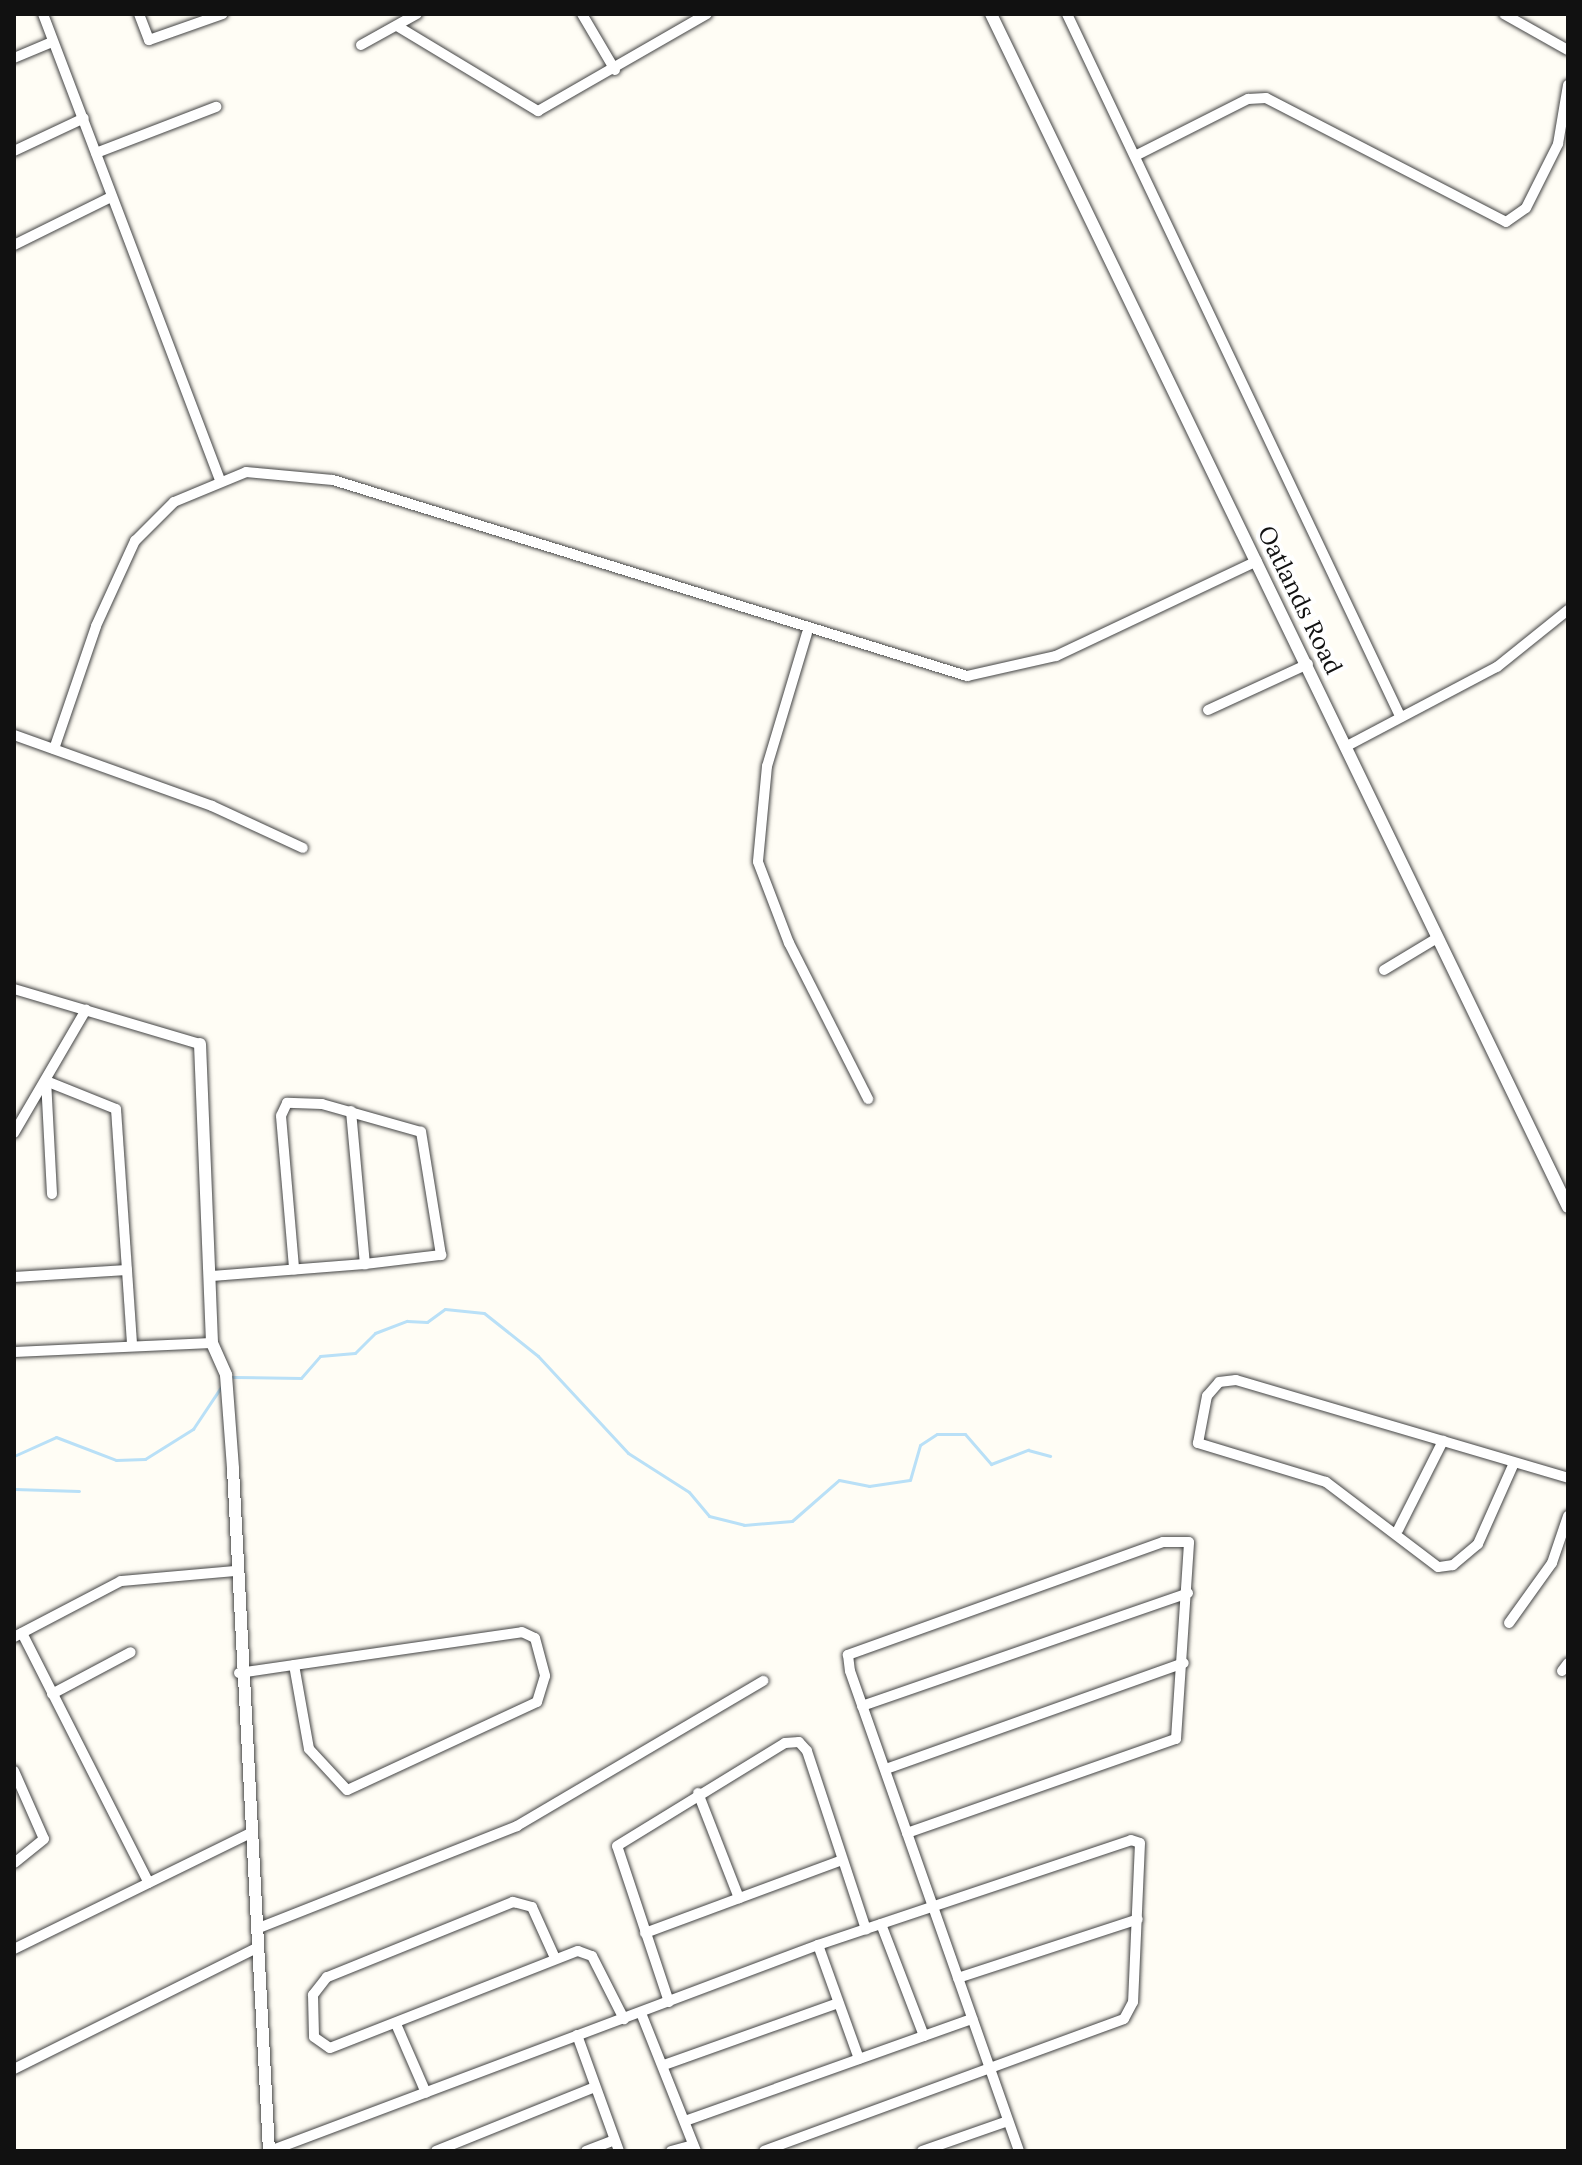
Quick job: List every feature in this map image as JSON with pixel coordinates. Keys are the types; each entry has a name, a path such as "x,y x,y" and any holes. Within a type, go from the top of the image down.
{"street":[{"path":"43,14 84,118 109,198 219,478"},
{"path":"139,14 149,40 223,14"},
{"path":"361,45 417,14"},
{"path":"582,14 615,70"},
{"path":"683,14 689,25"},
{"path":"397,26 538,111 615,70 707,14"},
{"name":"Oatlands Road","path":"991,14 1568,1207"},
{"path":"1067,14 1400,716"},
{"path":"1504,14 1568,50"},
{"path":"14,58 52,42"},
{"path":"1135,156 1248,99 1266,98 1506,222 1526,208 1558,144 1568,85"},
{"path":"96,153 216,107"},
{"path":"14,151 84,118"},
{"path":"14,245 109,198"},
{"path":"54,749 100,614 135,541 174,502 219,478 273,471 333,480 807,633 948,674 999,671 1056,656 1257,561"},
{"path":"1345,747 1497,667 1568,610"},
{"path":"807,633 767,766 758,862 789,943 868,1099"},
{"path":"1208,710 1308,664"},
{"path":"14,735 269,828 303,848"},
{"path":"1384,970 1437,938"},
{"path":"14,989 200,1044 212,1276 212,1343 226,1375 239,1673 270,2151 818,1945 1131,1840 1143,1853 1133,2002 1124,2019 991,2071 764,2151"},
{"path":"14,1133 86,1010"},
{"path":"46,1081 52,1194"},
{"path":"46,1081 116,1109 132,1344"},
{"path":"212,1276 365,1264 441,1255 426,1139 351,1111 293,1100 282,1111 294,1269"},
{"path":"351,1111 365,1264"},
{"path":"14,1277 127,1270"},
{"path":"14,1352 132,1344 212,1343"},
{"path":"1514,1463 1483,1537 1453,1565 1438,1567 1398,1530 1299,1470 1198,1443 1207,1396 1219,1382 1236,1380 1568,1478"},
{"path":"1398,1530 1443,1441"},
{"path":"1509,1623 1552,1563 1568,1516"},
{"path":"907,1833 1172,1743 1181,1721 1191,1547 1173,1540 866,1643 847,1661 932,1907 1019,2151"},
{"path":"149,1883 52,1694 18,1635 121,1581 236,1571"},
{"path":"862,1706 1188,1593"},
{"path":"239,1673 294,1665 522,1632 541,1649 544,1690 537,1702 347,1790 309,1749 294,1665"},
{"path":"52,1694 131,1652"},
{"path":"886,1769 1184,1663"},
{"path":"256,1929 517,1826 763,1681"},
{"path":"669,2002 617,1846 698,1793 799,1742 866,1929"},
{"path":"14,1771 44,1839 14,1863"},
{"path":"698,1793 739,1898"},
{"path":"15,1946 251,1833"},
{"path":"645,1933 842,1860"},
{"path":"555,1958 532,1907 513,1902 327,1977 313,1995 312,2027 321,2046 396,2024 578,1951 592,1956 624,2019"},
{"path":"958,1978 1138,1919"},
{"path":"881,1924 924,2036"},
{"path":"818,1945 859,2059"},
{"path":"14,2069 257,1948"},
{"path":"664,2065 838,2003"},
{"path":"641,2013 664,2065 694,2148 671,2151"},
{"path":"685,2121 972,2019"},
{"path":"396,2024 426,2093"},
{"path":"577,2035 593,2088 619,2151"},
{"path":"436,2151 593,2088"},
{"path":"922,2151 1008,2121"},
{"path":"586,2151 614,2140"}],"waterway":[{"path":"233,1377 301,1378 320,1356 355,1353 375,1333 407,1321 427,1322 445,1309 484,1313 538,1356 628,1453 689,1492 709,1516 744,1525 792,1521 839,1480 869,1486 910,1480 920,1445 937,1434 965,1434 991,1464 1028,1450 1050,1456"},
{"path":"14,1456 56,1437 116,1460 145,1459 193,1429 223,1384"},
{"path":"14,1489 79,1491"}]}
